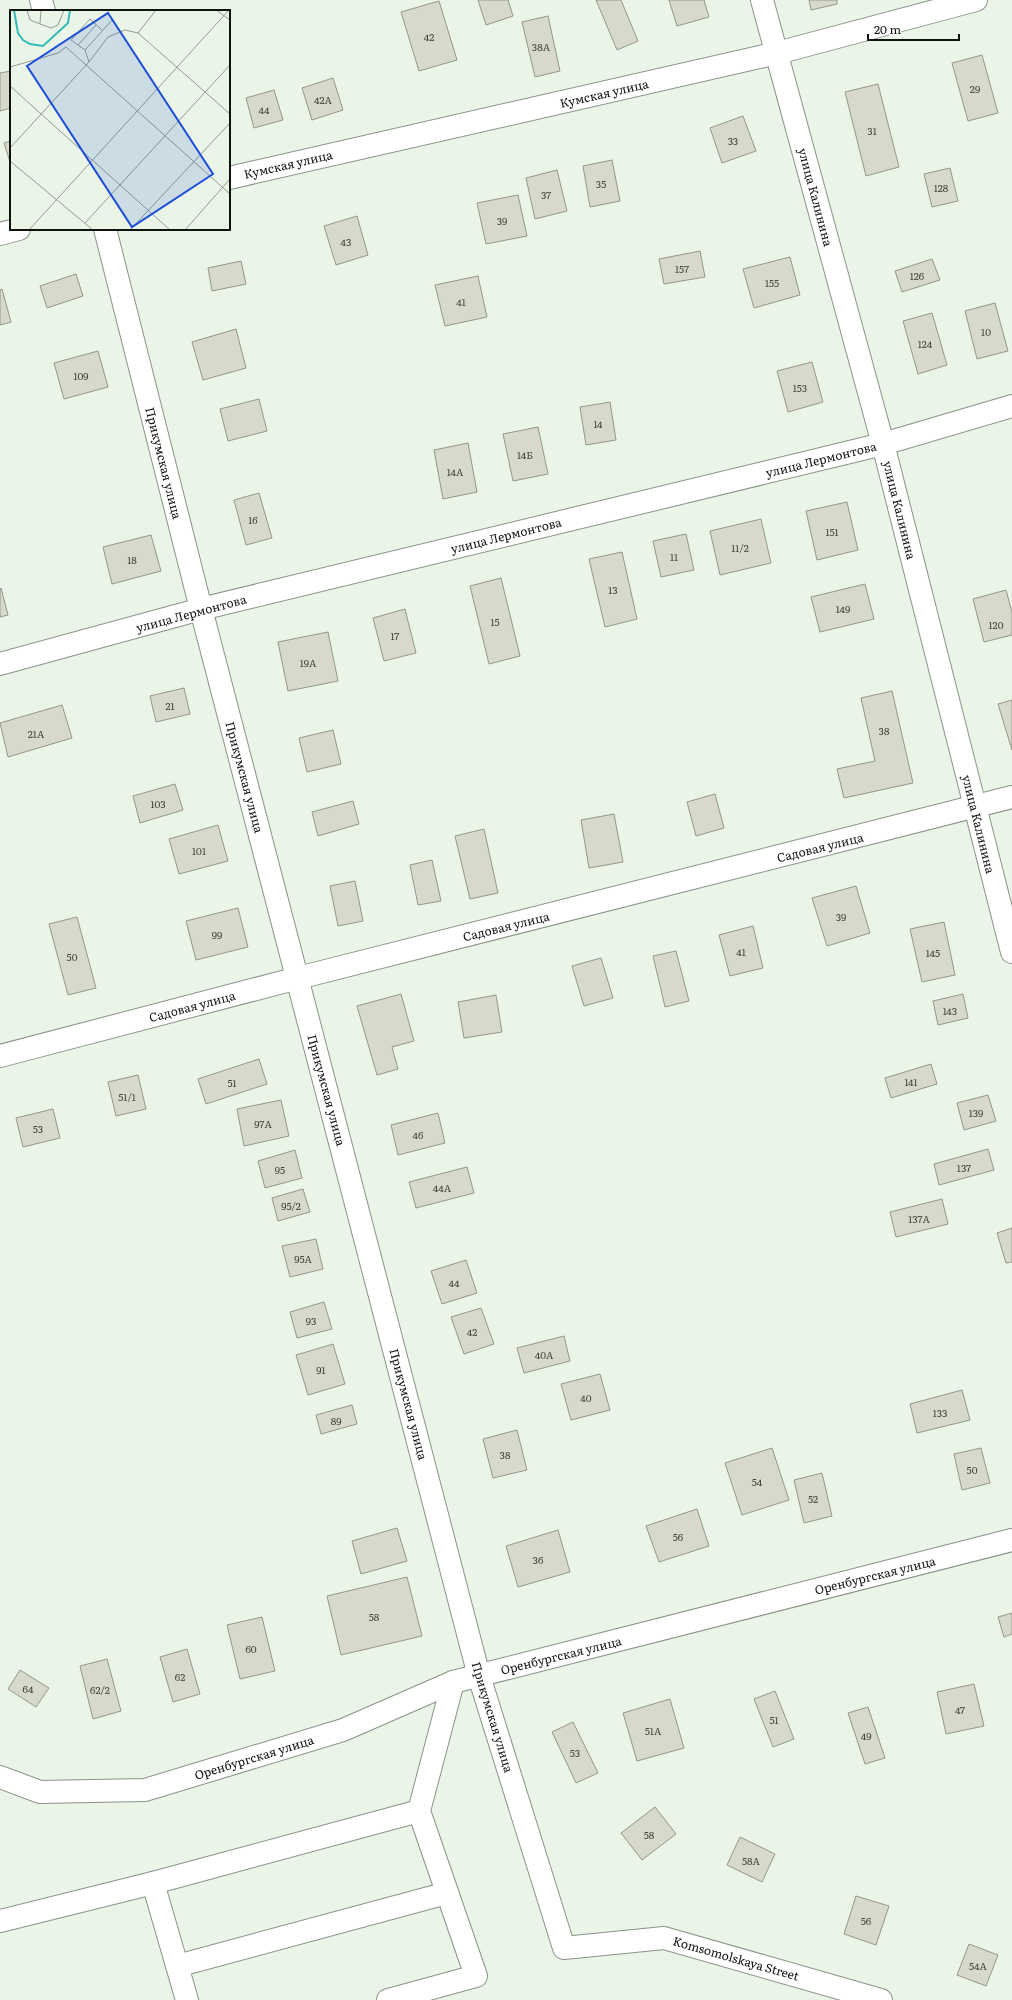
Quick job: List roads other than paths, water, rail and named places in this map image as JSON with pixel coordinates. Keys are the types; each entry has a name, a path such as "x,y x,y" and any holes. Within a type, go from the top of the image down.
{"street":[{"path":"41,0 44,10"},
{"name":"улица Калинина","path":"762,0 883,444 974,808 1012,952"},
{"name":"Кумская улица","path":"230,178 777,53 976,0"},
{"path":"0,234 15,230"},
{"name":"Прикумская улица","path":"105,230 201,609 479,1676 564,1948"},
{"name":"улица Лермонтова","path":"0,664 201,609 883,444 1012,406"},
{"name":"Садовая улица","path":"0,1056 298,978 1012,798"},
{"name":"Оренбургская улица","path":"0,1777 40,1792 145,1790 343,1730 453,1682 1012,1540"},
{"path":"388,2000 476,1976 419,1812 453,1682"},
{"path":"0,1921 153,1883 419,1812"},
{"path":"153,1883 187,2000"},
{"path":"177,1966 447,1893"},
{"name":"Komsomolskaya Street","path":"564,1948 664,1938 881,2000"}]}
